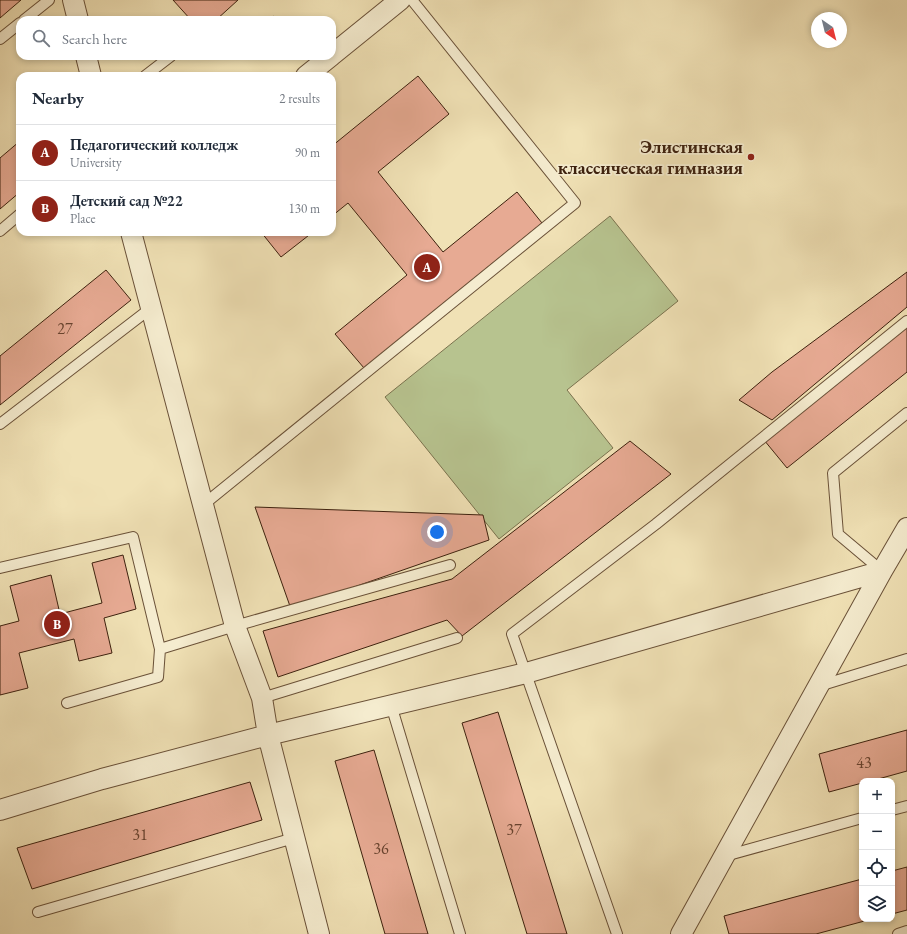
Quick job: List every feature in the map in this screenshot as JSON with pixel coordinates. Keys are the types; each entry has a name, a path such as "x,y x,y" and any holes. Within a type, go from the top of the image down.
{"street":[{"path":"73,0 77,16"},
{"path":"336,51 400,0"},
{"path":"87,60 90,72"},
{"path":"311,72 325,60"},
{"path":"132,236 235,626 262,698 268,736 319,934"},
{"path":"681,934 907,528"},
{"path":"0,810 102,779 268,736 526,673 882,571"}],"lane":[{"path":"29,16 48,0"},
{"path":"203,505 575,203 412,0"},
{"path":"0,39 16,26"},
{"path":"151,72 166,60"},
{"path":"0,231 16,217"},
{"path":"0,424 151,308"},
{"path":"617,934 512,634 656,524 907,321"},
{"path":"882,571 838,534 833,473 907,413"},
{"path":"0,568 133,537 160,649 158,677 66,703"},
{"path":"160,649 235,626 450,565"},
{"path":"262,698 457,638"},
{"path":"818,686 907,658"},
{"path":"391,706 460,934"},
{"path":"895,809 907,806"},
{"path":"724,856 859,819"},
{"path":"38,912 294,838"},
{"path":"898,934 907,931"}],"green space":[{"path":"610,216 678,301 567,390 613,448 499,539 385,397"}],"building":[{"path":"0,0 21,0 0,18"},
{"path":"173,0 238,0 220,16 187,16"},
{"path":"418,76 449,114 378,172 443,252 517,192 542,223 364,368 335,334 407,275 348,203 336,213 336,143"},
{"path":"16,144 16,195 0,209 0,158"},
{"path":"264,236 308,236 281,257"},
{"path":"106,270 131,300 0,405 0,356"},
{"path":"907,272 907,307 772,420 739,400 772,372"},
{"path":"907,325 907,372 787,468 764,440"},
{"path":"630,441 671,474 462,636 447,620 278,677 263,631 452,579"},
{"path":"255,507 483,515 489,540 291,609"},
{"path":"123,555 136,609 104,618 112,653 79,661 74,639 19,653 28,688 0,695 0,626 19,621 10,586 51,575 60,614 102,603 92,563"},
{"path":"498,712 567,934 527,934 462,723"},
{"path":"907,730 907,771 882,778 859,778 859,784 829,792 819,754"},
{"path":"374,750 428,934 385,934 335,761"},
{"path":"250,782 262,820 32,889 17,848"},
{"path":"907,867 907,910 895,913 895,886 895,870"},
{"path":"859,880 859,922 861,922 816,934 729,934 724,916"}],"place":[{"name":"Элистинская классическая гимназия","path":"751,157"},
{"name":"Педагогический колледж","path":"427,267"},
{"name":"Детский сад №22","path":"57,624"}]}
